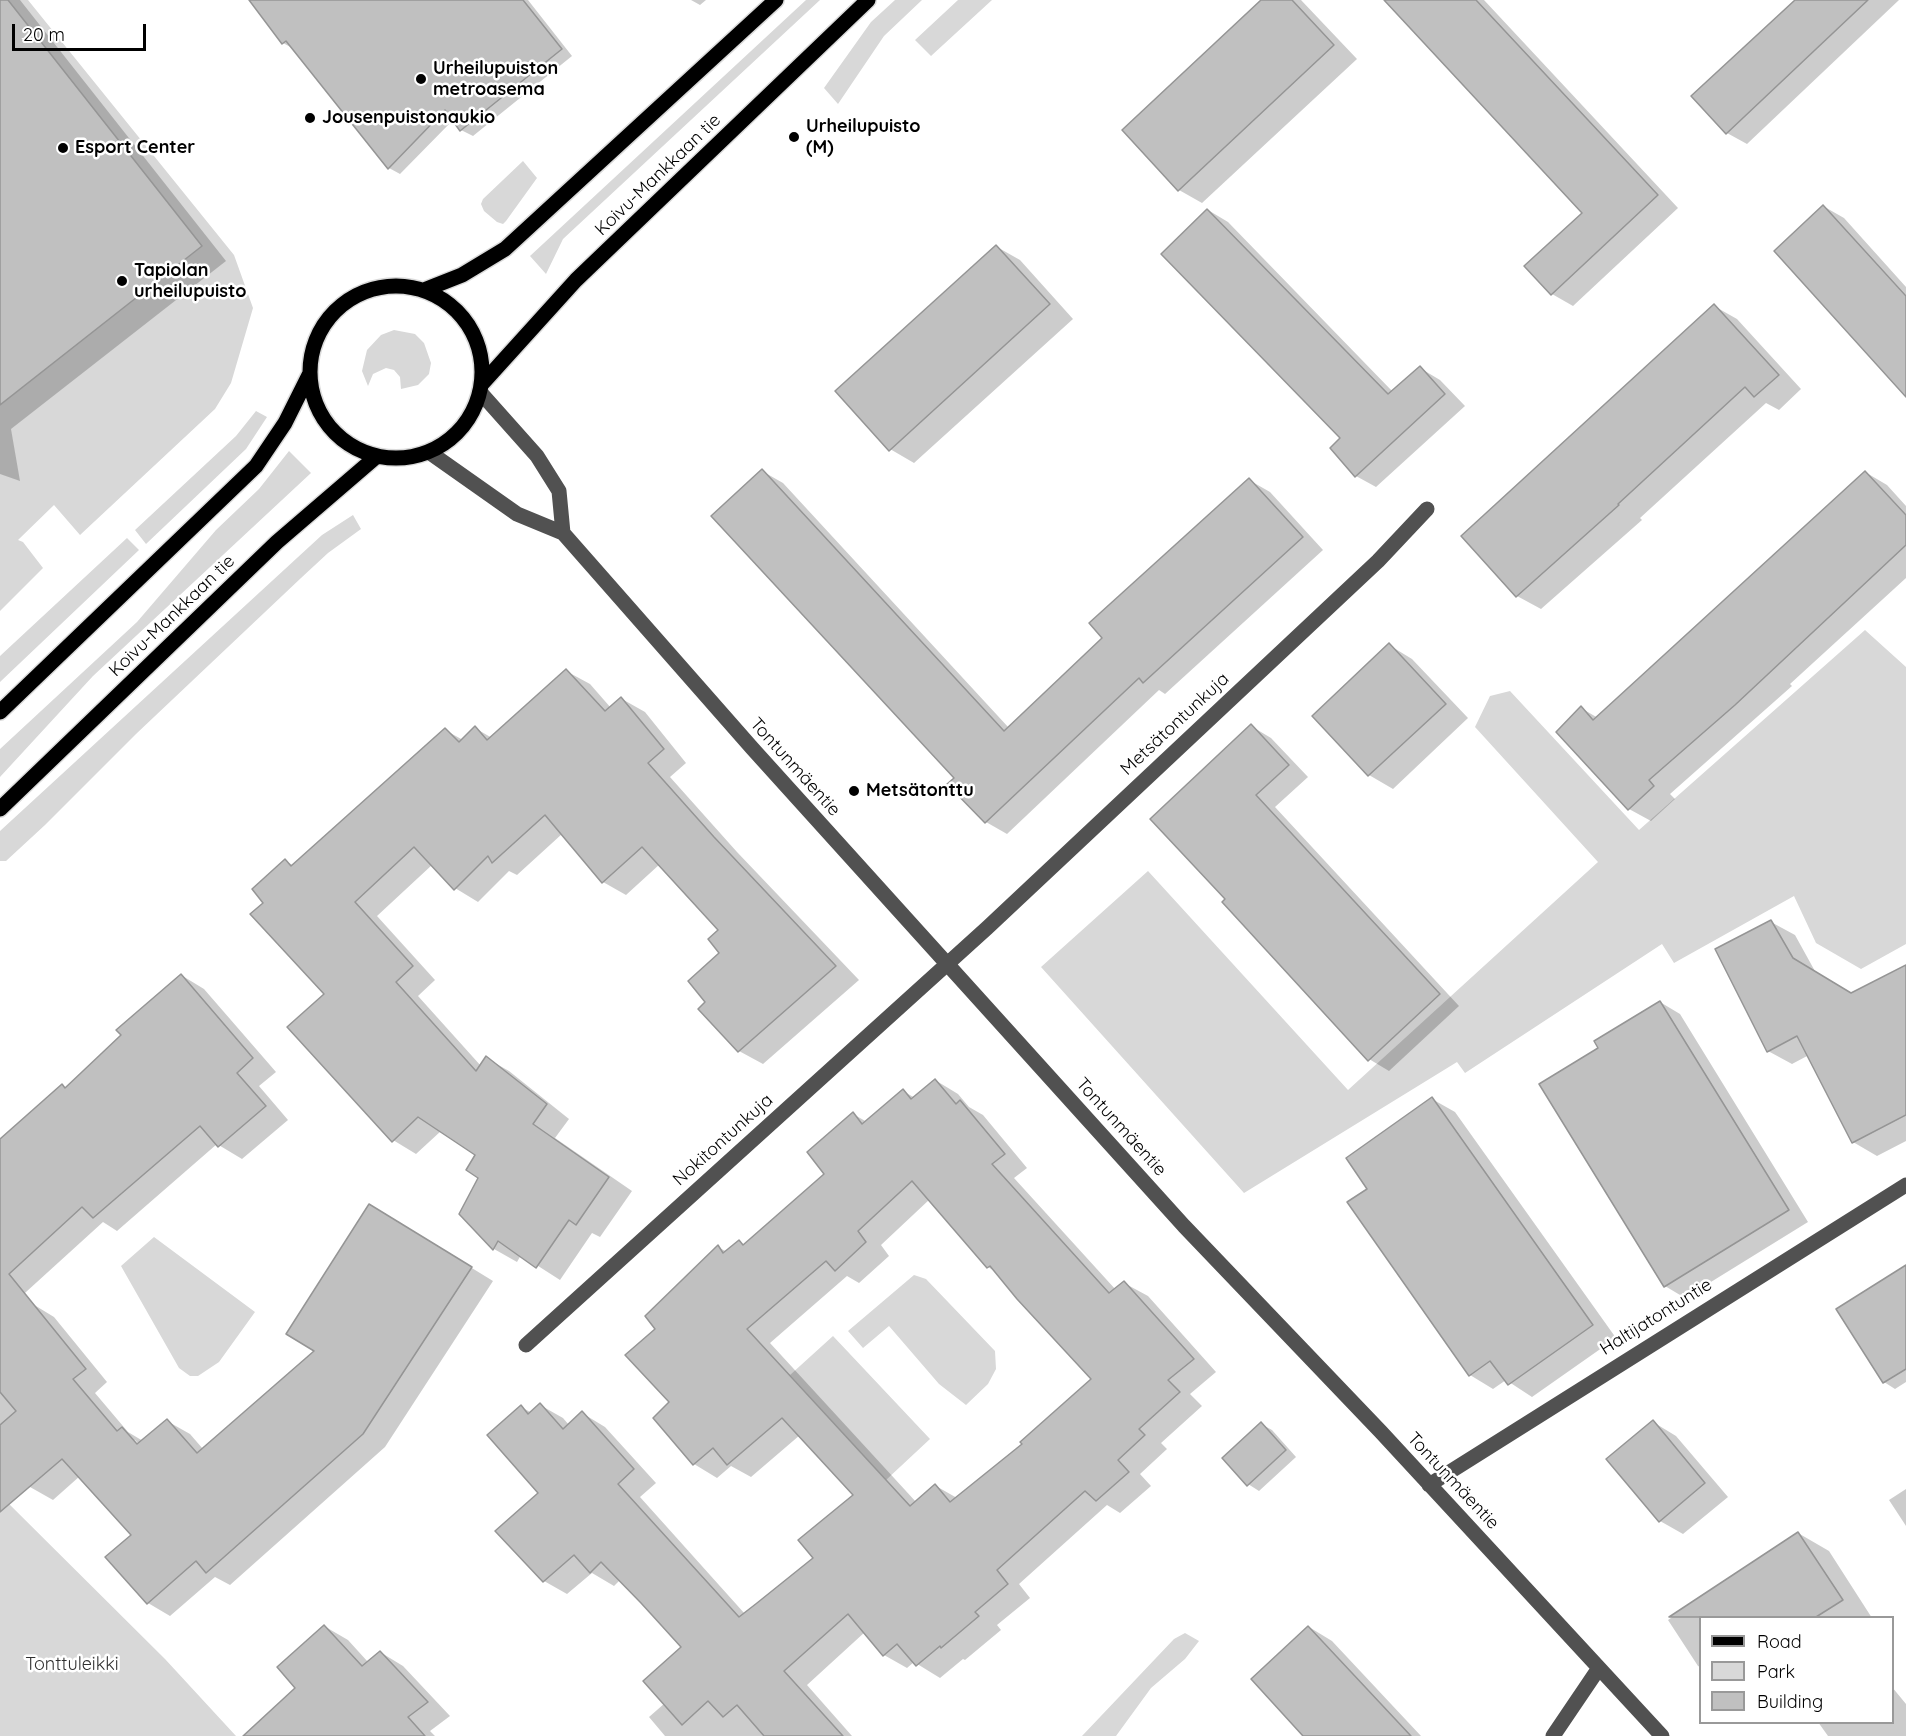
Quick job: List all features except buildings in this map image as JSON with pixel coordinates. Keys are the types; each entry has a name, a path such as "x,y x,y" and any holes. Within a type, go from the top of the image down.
{"main road":[{"path":"424,290 462,275 505,249 776,0"},
{"name":"Koivu-Mankkaan tie","path":"481,389 576,280 868,0"},
{"path":"0,712 256,466 285,423 309,375 314,343 321,328 336,308 356,294 372,288 407,285 424,290 442,298 470,327 478,345 482,365 481,389 474,411 462,428 447,442 429,452 404,459 377,456 359,450 329,428 312,394 309,375"},
{"name":"Koivu-Mankkaan tie","path":"0,808 277,542 377,456"}],"street":[{"path":"481,389 537,456 560,491 563,533"},
{"name":"Tontunmäentie","path":"429,452 517,514 563,533 752,748 1184,1226 1662,1736"},
{"name":"Metsätontunkuja","path":"947,964 1377,561 1427,508"},
{"name":"Nokitontunkuja","path":"526,1345 947,964"},
{"name":"Haltijatontuntie","path":"1429,1485 1906,1185"},
{"path":"1552,1736 1599,1668"}],"green space":[{"name":"Tapiolan urheilupuisto","path":"0,0 28,0 234,255 253,308 231,383 215,409 80,535 54,505 18,540 23,542 43,568 0,611"},
{"path":"806,0 820,0 563,239 546,274 530,256"},
{"path":"895,0 922,0 884,36 838,104 824,88 871,22"},
{"path":"958,0 992,0 931,56 915,40"},
{"path":"523,161 537,178 506,221 503,224 497,222 484,211 481,204 483,199"},
{"path":"394,330 415,334 424,343 431,363 429,374 418,385 401,389 400,377 394,370 386,368 373,374 368,386 362,371 367,350 381,335"},
{"path":"256,411 267,417 246,449 146,544 135,530 236,436"},
{"path":"289,451 311,473 93,676 0,777 0,749 137,622 216,530 259,489"},
{"path":"353,515 361,529 328,553 136,734 45,825 6,861 0,861 0,831 322,535"},
{"path":"127,538 139,550 0,682 0,656"},
{"path":"1865,630 1906,667 1906,944 1861,969 1816,943 1794,896 1674,963 1662,944 1465,1073 1457,1062 1244,1193 1041,967 1148,871 1348,1090 1598,862 1475,727 1490,696 1510,691 1639,830"},
{"path":"154,1237 255,1312 219,1362 198,1376 190,1376 179,1368 121,1266"},
{"path":"914,1275 926,1279 995,1351 996,1369 988,1384 966,1405 939,1384 889,1326 863,1348 848,1331"},
{"path":"833,1336 930,1439 886,1480 790,1375"},
{"name":"Tonttuleikki","path":"0,1495 165,1659 236,1736 0,1736"},
{"path":"1185,1633 1199,1641 1185,1659 1151,1688 1116,1736 1082,1736 1174,1639"}],"place":[{"name":"Urheilupuiston metroasema","path":"421,79"},
{"name":"Jousenpuistonaukio","path":"310,118"},
{"name":"Urheilupuisto (M)","path":"794,137"},
{"name":"Esport Center","path":"63,148"},
{"name":"Tapiolan urheilupuisto","path":"122,281"},
{"name":"Metsätonttu","path":"854,791"}]}
